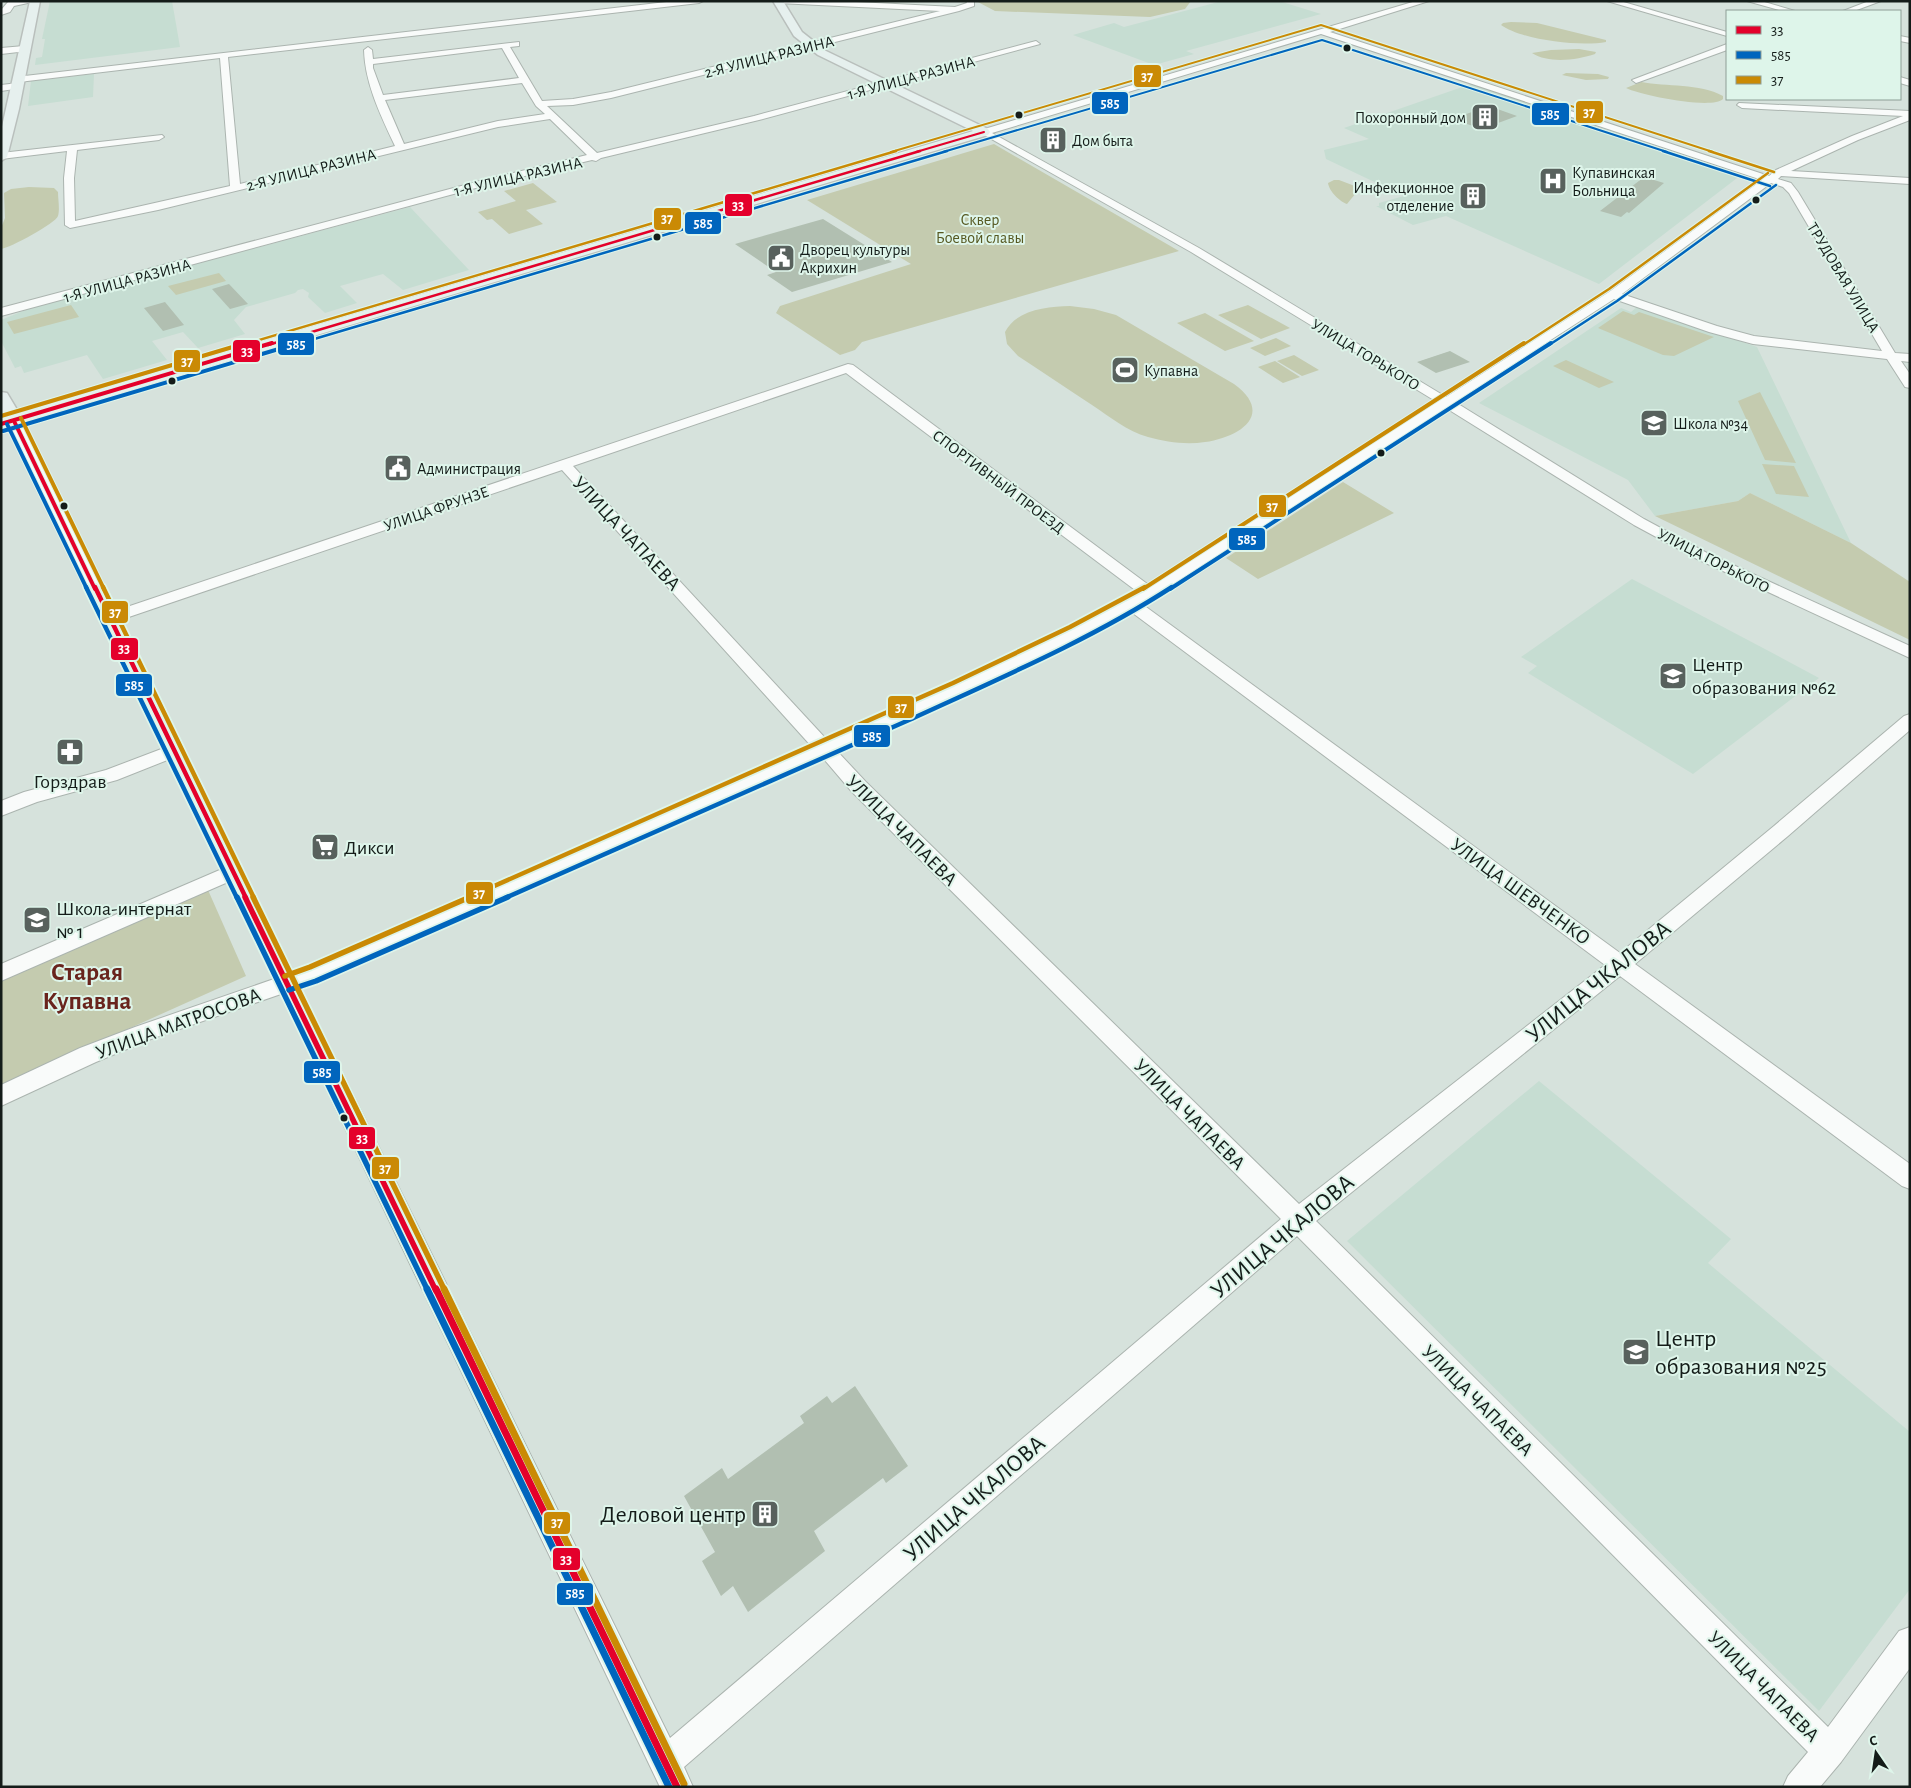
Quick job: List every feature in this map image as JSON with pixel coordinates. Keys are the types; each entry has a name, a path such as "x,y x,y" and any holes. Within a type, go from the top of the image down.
{"main road":[{"path":"1,157 34,1"},
{"path":"778,1 794,29 811,45 884,84 984,132"},
{"path":"1,396 7,422 984,132"}],"street":[{"path":"1,13 7,10 11,4 34,1"},
{"path":"1,88 18,83 224,55 699,1"},
{"path":"778,1 956,9"},
{"name":"2-Я УЛИЦА РАЗИНА","path":"539,104 580,101 956,9 971,4 970,1"},
{"path":"984,132 1425,1"},
{"path":"1611,1 1726,34"},
{"path":"1751,1 1787,10"},
{"path":"1850,10 1877,1"},
{"path":"1322,32 1776,176 1909,183"},
{"path":"364,39 368,52 369,68 386,117 400,147"},
{"path":"369,62 516,44"},
{"name":"1-Я УЛИЦА РАЗИНА","path":"1,312 476,186 596,158 1036,44"},
{"path":"504,45 539,104 560,115 596,158"},
{"path":"1636,80 1726,47"},
{"path":"1,52 24,49"},
{"path":"224,55 235,187"},
{"path":"379,98 524,80"},
{"name":"2-Я УЛИЦА РАЗИНА","path":"72,148 69,178 70,225 158,207 498,124 560,115 580,101"},
{"path":"1742,105 1910,115"},
{"name":"УЛИЦА МАТРОСОВА","path":"1,1096 88,1055 143,1033 313,974 826,749 1022,660 1131,604 1613,295 1776,176 1855,138 1910,115"},
{"name":"УЛИЦА ГОРЬКОГО","path":"984,132 1150,224 1666,537 1796,601 1910,653"},
{"path":"1,157 159,137"},
{"name":"ТРУДОВАЯ УЛИЦА","path":"1776,176 1793,192 1891,356 1910,384"},
{"path":"1613,295 1740,337 1778,344 1910,358"},
{"name":"УЛИЦА ФРУНЗЕ","path":"110,618 848,368"},
{"name":"СПОРТИВНЫЙ ПРОЕЗД","path":"848,368 1150,593"},
{"path":"7,422 51,494 552,1534 676,1787"},
{"name":"УЛИЦА ЧАПАЕВА","path":"564,464 877,806 1298,1220 1830,1751"},
{"name":"УЛИЦА ШЕВЧЕНКО","path":"1131,604 1910,1178"},
{"name":"УЛИЦА ЧКАЛОВА","path":"665,1763 1298,1220 1620,964 1781,831 1910,720"},
{"path":"1,809 31,797 111,775 174,751"},
{"path":"1,973 233,872"},
{"path":"1799,1787 1830,1751 1910,1642"}],"shaded area":[{"path":"50,1 172,1 180,47 35,65 36,58 42,57 45,39 42,39"},
{"path":"1222,1 1279,1 1321,14 1186,51 1194,54 1154,65 1073,35 1114,23 1124,27"},
{"path":"94,74 93,97 28,106 31,81"},
{"name":"Купавинская Больница","path":"1471,84 1741,175 1599,284 1446,216 1413,225 1376,206 1379,206 1379,203 1404,196 1326,159 1324,150 1369,139 1344,128"},
{"path":"410,207 469,270 403,290 383,274 340,286 357,303 325,313 308,297 309,293 303,289 298,290 295,293 246,307 234,320 245,334 198,348 183,332 152,341 167,360 103,379 87,355 24,373 21,366 15,368 1,341 1,320 33,307"},
{"name":"Школа №34","path":"1638,306 1757,347 1851,543 1750,493 1738,501 1655,516 1628,480 1479,403 1621,308 1631,312"},
{"name":"Центр образования №62","path":"1632,579 1819,678 1693,774 1528,673 1537,666 1521,657"},
{"name":"Центр образования №25","path":"1539,1081 1731,1239 1708,1263 1910,1432 1910,1589 1819,1711 1347,1241"}],"green space":[{"path":"976,1 1191,1 1185,9 1150,17 995,11"},
{"path":"1511,22 1537,23 1606,40 1606,42 1582,44 1552,41 1523,35 1501,25"},
{"path":"1579,49 1596,52 1588,56 1563,60 1546,59 1532,53 1551,50"},
{"path":"1566,73 1598,74 1609,77 1608,79 1586,80 1562,75"},
{"path":"1641,82 1704,89 1723,96 1723,99 1716,102 1691,102 1646,94 1626,88"},
{"name":"Сквер Боевой славы","path":"994,144 1179,251 862,342 855,350 840,355 776,313 780,306 911,264 807,200"},
{"path":"1334,180 1360,188 1347,204 1338,199 1330,189 1328,183"},
{"path":"533,183 557,202 526,210 543,224 509,234 492,219 487,220 478,212 516,201 504,191"},
{"path":"29,187 54,188 58,192 58,216 50,224 32,235 1,249 1,228 5,218 4,193 11,189"},
{"path":"219,273 226,281 176,295 168,286"},
{"path":"71,305 79,317 14,334 7,322"},
{"path":"1248,305 1290,328 1261,339 1218,315"},
{"name":"Купавна","path":"1070,306 1094,309 1116,315 1234,384 1246,395 1252,405 1252,414 1248,422 1230,435 1205,442 1176,442 1148,437 1112,419 1018,356 1007,344 1005,332 1017,318 1033,311"},
{"path":"1623,311 1634,315 1639,312 1714,337 1674,356 1663,355 1598,328"},
{"path":"1205,313 1254,341 1225,351 1177,323"},
{"path":"1276,338 1291,346 1265,356 1250,348"},
{"path":"1294,355 1319,370 1302,376 1277,361"},
{"path":"1566,360 1614,382 1599,388 1553,366"},
{"path":"1275,361 1300,377 1283,383 1258,367"},
{"path":"1760,392 1796,463 1765,460 1738,401"},
{"path":"1762,464 1794,466 1809,497 1776,494"},
{"path":"1343,482 1394,513 1258,579 1226,558"},
{"path":"1750,493 1851,543 1910,582 1910,640 1655,516 1738,501"},
{"path":"208,890 246,976 1,1086 1,980"}],"building":[{"name":"Похоронный дом","path":"1489,106 1517,116 1482,129 1452,119"},
{"path":"1644,177 1664,183 1629,213 1627,212 1621,217 1600,211"},
{"name":"Дворец культуры Акрихин","path":"823,219 892,262 792,292 767,275 776,272 735,244"},
{"path":"229,284 248,304 230,309 212,289"},
{"path":"165,302 184,325 163,331 144,308"},
{"path":"1450,351 1470,362 1436,373 1417,362"},
{"name":"Деловой центр","path":"855,1386 908,1466 886,1483 883,1478 814,1531 825,1551 748,1612 733,1586 721,1596 702,1561 715,1552 684,1496 722,1468 728,1479 804,1423 800,1416 827,1396 832,1403"}],"transit line":[{"name":"37","path":"1,416 1321,25 1774,172"},
{"name":"585","path":"3,431 1322,40 1770,186"},
{"name":"33","path":"1,424 984,132"},
{"name":"37","path":"285,976 310,967 874,719 1108,608 1146,587 1609,289 1768,173"},
{"name":"585","path":"289,990 316,981 776,779 1000,678 1116,620 1154,599 1617,301 1776,185"},
{"name":"37","path":"21,418 684,1784"},
{"name":"33","path":"14,421 677,1787"},
{"name":"585","path":"7,424 669,1787"}],"place":[{"name":"Похоронный дом","path":"1485,117"},
{"name":"Дом быта","path":"1053,140"},
{"name":"Купавинская Больница","path":"1553,181"},
{"name":"Инфекционное отделение","path":"1473,196"},
{"name":"Дворец культуры Акрихин","path":"781,258"},
{"name":"Купавна","path":"1125,370"},
{"name":"Школа №34","path":"1654,423"},
{"name":"Администрация","path":"398,468"},
{"name":"Центр образования №62","path":"1673,676"},
{"name":"Горздрав","path":"70,752"},
{"name":"Дикси","path":"325,847"},
{"name":"Школа-интернат № 1","path":"37,920"},
{"name":"Центр образования №25","path":"1636,1352"},
{"name":"Деловой центр","path":"765,1514"}],"district":[{"name":"Старая Купавна","path":"87,986"}]}
